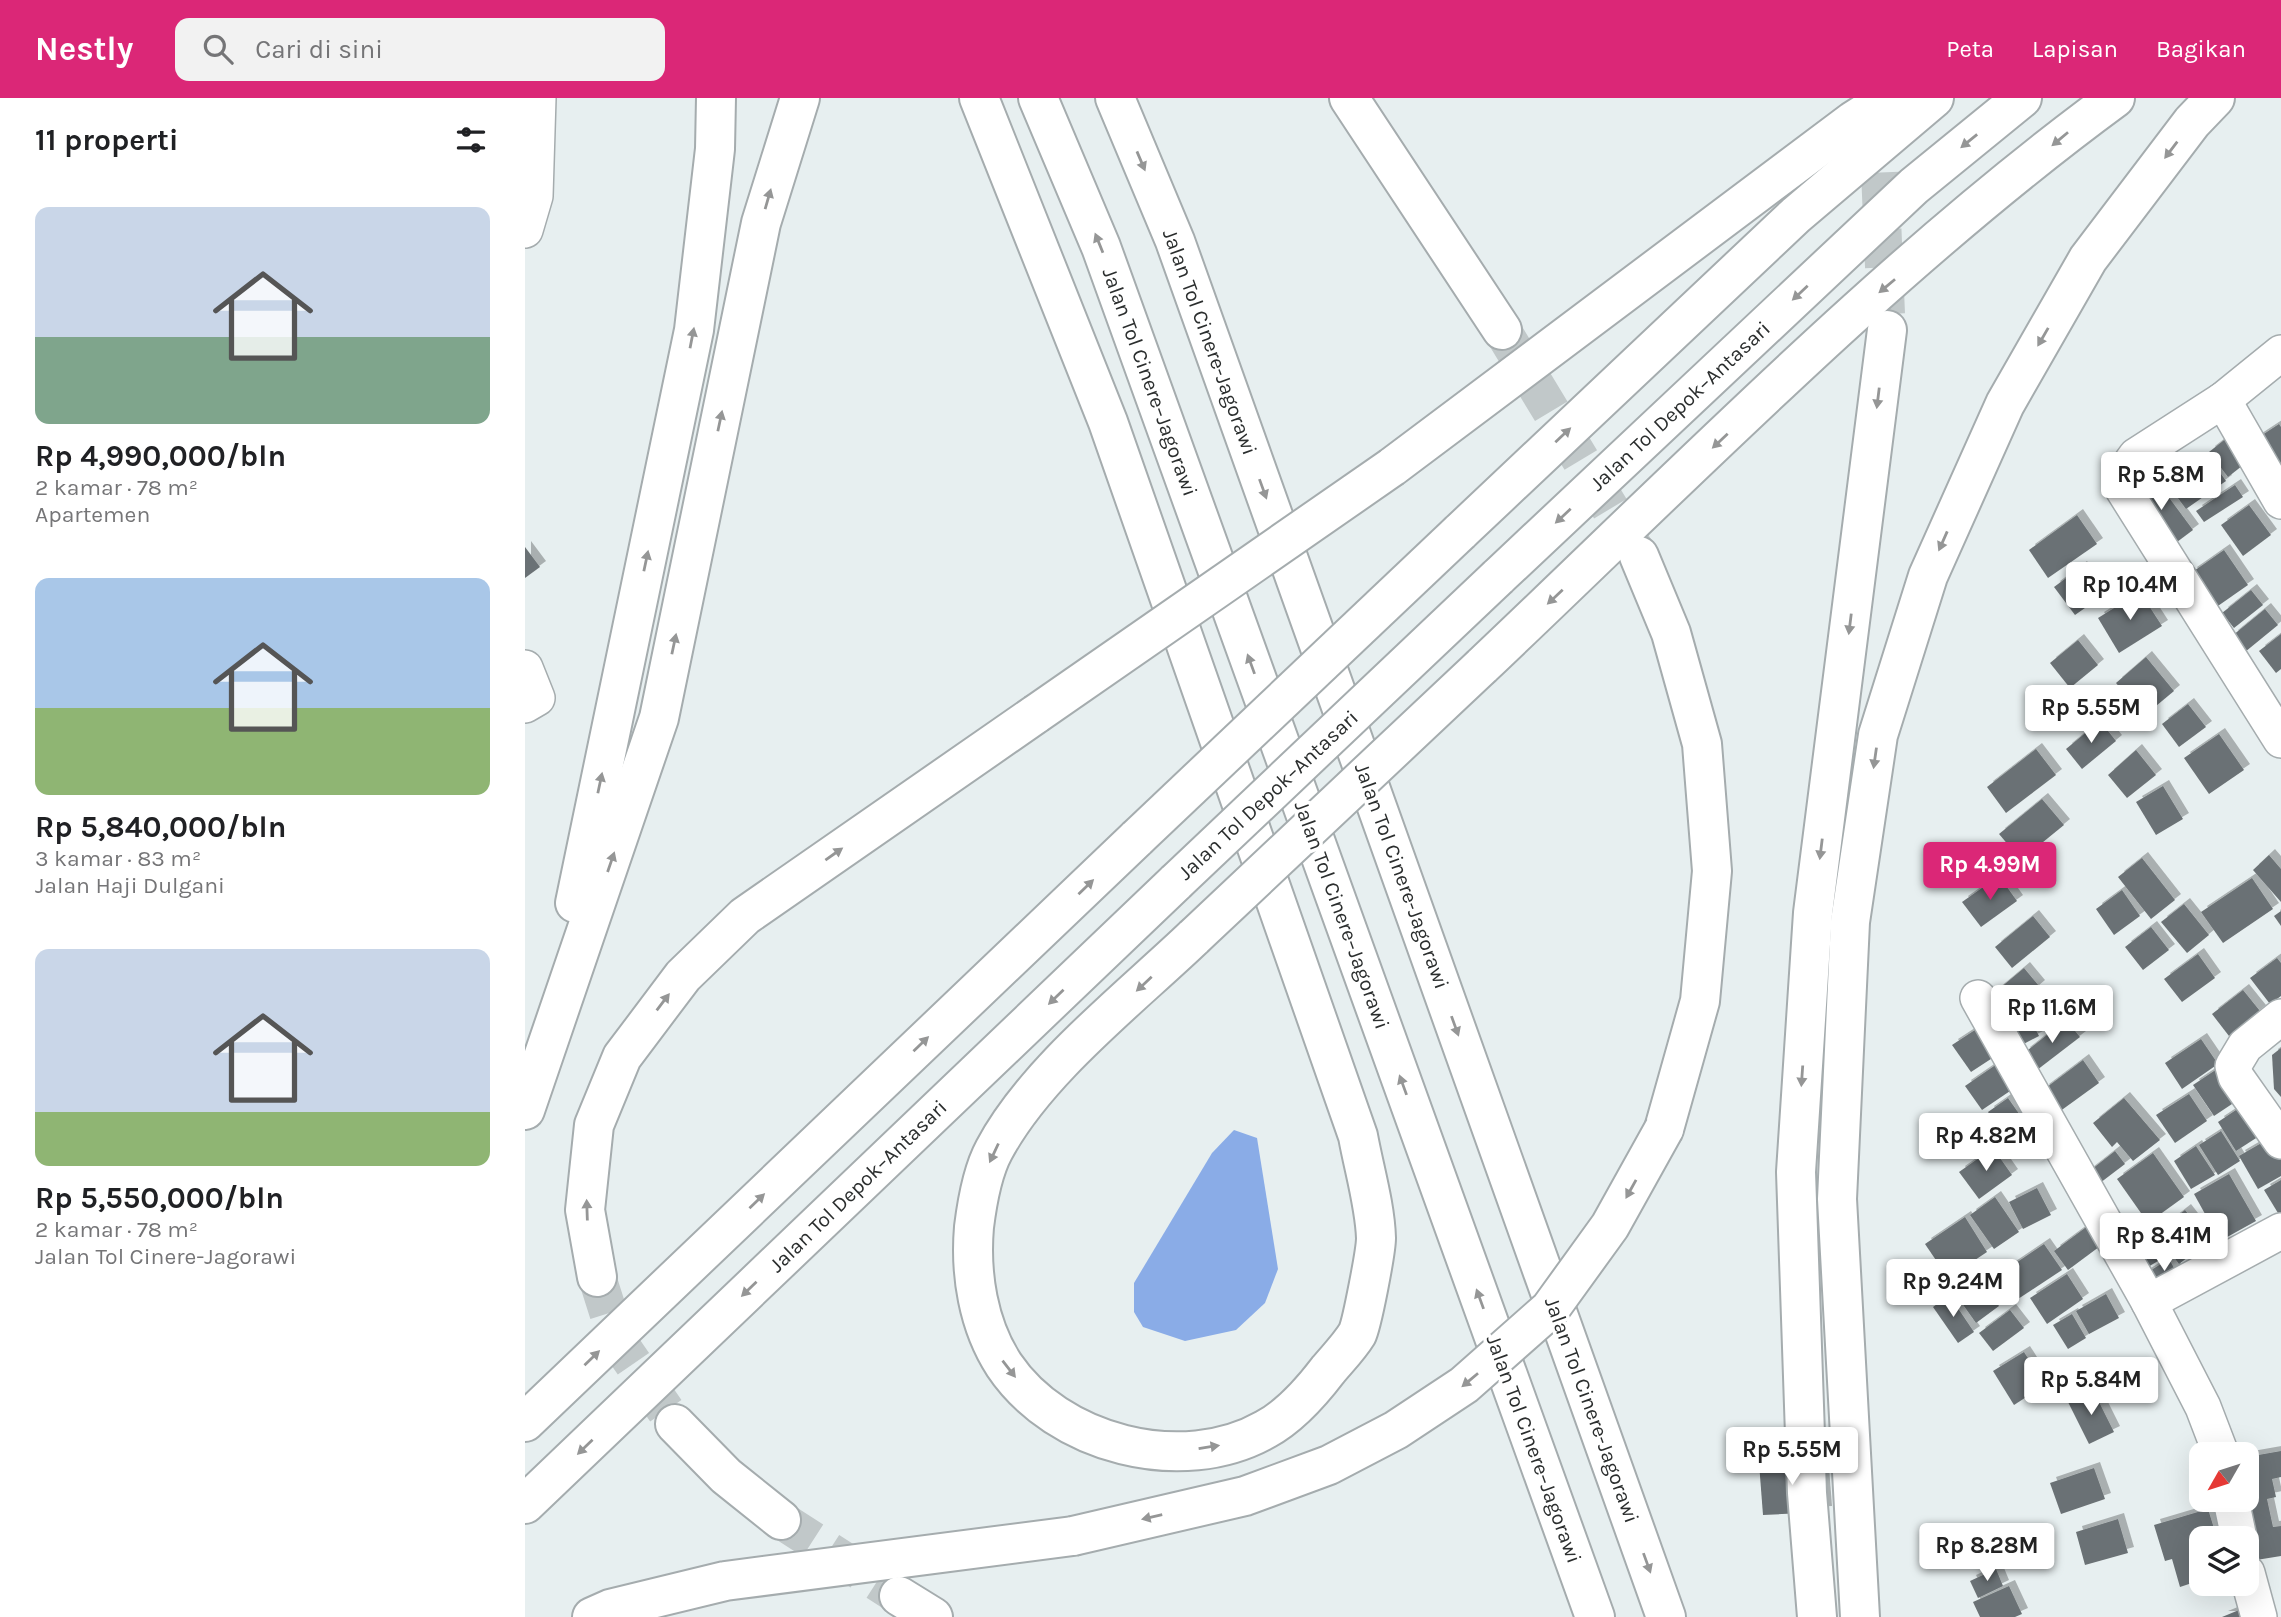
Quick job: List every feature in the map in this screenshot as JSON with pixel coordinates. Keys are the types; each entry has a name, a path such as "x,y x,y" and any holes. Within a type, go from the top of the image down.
{"highway":[{"path":"541,1066 694,330 715,149 716,98"},
{"path":"525,1110 659,718 761,223 800,98"},
{"path":"979,98 1108,422 1358,1136 1376,1239 1358,1332 1312,1391 1266,1429 1214,1448 1158,1452 1095,1436 1041,1405 1004,1365 983,1321 971,1260 977,1204 993,1152 1023,1106 1065,1059 1194,937 1482,666 1868,302 2067,133 2115,98"},
{"name":"Jalan Tol Cinere–Jagorawi","path":"1038,98 1101,247 1595,1617"},
{"name":"Jalan Tol Cinere-Jagorawi","path":"1115,98 1175,241 1667,1617"},
{"path":"1349,98 1501,330"},
{"path":"597,1277 585,1210 594,1125 622,1057 683,976 745,916 1392,467 1853,121 1889,98"},
{"path":"525,1422 1796,215 1934,98"},
{"name":"Jalan Tol Depok–Antasari","path":"525,1504 1498,577 1914,187 2022,98"},
{"path":"1860,1617 1837,1199 1850,922 1878,735 1928,576 2005,404 2088,259 2192,122 2215,98"},
{"path":"1817,1617 1807,1493 1796,1172 1813,913 1887,330"},
{"path":"592,1617 610,1609 725,1581 1073,1536 1245,1496 1329,1465 1396,1430 1464,1385 1550,1308 1611,1226 1664,1129 1700,1001 1712,871 1702,744 1671,633 1639,556"},
{"path":"675,1424 726,1476 781,1520"},
{"path":"899,1596 933,1617"}],"street":[{"path":"525,230 535,196 538,98"},
{"path":"2281,353 2223,400 2136,456 2123,474 2123,489 2281,740"},
{"path":"2223,400 2281,501"},
{"path":"525,668 537,698 525,705"},
{"path":"1978,998 2149,1302 2203,1407 2216,1442"},
{"path":"2281,1017 2245,1046 2233,1066 2236,1077 2281,1141"},
{"path":"2149,1302 2281,1231"},
{"path":"2253,1596 2259,1617"}],"water":[{"path":"1234,1130 1257,1138 1278,1269 1265,1303 1236,1330 1185,1341 1143,1327 1134,1312 1134,1283 1212,1153"}],"building":[{"path":"2279,424 2281,427 2281,479 2250,443"},
{"path":"2228,437 2247,462 2228,477 2209,452"},
{"path":"2209,457 2226,481 2186,509 2169,486"},
{"path":"2153,476 2193,530 2169,548 2129,495"},
{"path":"2235,485 2243,497 2204,522 2196,511"},
{"path":"2249,505 2271,535 2243,556 2221,525"},
{"path":"2077,515 2097,544 2048,578 2029,550"},
{"path":"525,547 540,567 525,578"},
{"path":"2224,550 2248,585 2215,608 2191,573"},
{"path":"2081,567 2102,596 2075,615 2054,587"},
{"path":"2251,590 2263,605 2234,628 2222,613"},
{"path":"2140,592 2162,626 2119,653 2098,618"},
{"path":"2265,609 2278,625 2245,652 2232,636"},
{"path":"2281,634 2281,669 2276,673 2259,651"},
{"path":"2078,640 2098,665 2070,688 2050,663"},
{"path":"2146,657 2174,691 2144,716 2116,683"},
{"path":"2188,704 2206,727 2179,747 2162,724"},
{"path":"2100,721 2116,741 2082,769 2066,749"},
{"path":"2219,734 2244,770 2209,794 2184,758"},
{"path":"2036,749 2056,775 2006,813 1987,787"},
{"path":"2136,750 2156,775 2127,798 2108,775"},
{"path":"2163,786 2183,819 2156,835 2136,802"},
{"path":"2042,799 2064,825 2021,860 1999,834"},
{"path":"2269,855 2281,869 2281,902 2253,870"},
{"path":"2142,858 2175,900 2151,919 2118,877"},
{"path":"1999,876 2017,901 1981,927 1962,902"},
{"path":"2252,878 2273,909 2223,943 2201,912"},
{"path":"2122,890 2140,916 2114,935 2096,909"},
{"path":"2184,904 2209,935 2187,953 2161,922"},
{"path":"2281,911 2281,926 2274,916"},
{"path":"2033,916 2050,937 2012,968 1995,947"},
{"path":"2151,927 2169,950 2143,970 2125,947"},
{"path":"2198,954 2215,978 2182,1002 2164,979"},
{"path":"2277,958 2281,963 2281,996 2270,1004 2250,978"},
{"path":"2024,968 2039,986 2008,1012 1993,994"},
{"path":"2243,990 2260,1011 2229,1036 2212,1014"},
{"path":"2025,1009 2039,1036 2014,1049 1999,1022"},
{"path":"2066,1020 2080,1037 2037,1070 2024,1053"},
{"path":"1978,1028 1997,1055 1971,1072 1952,1045"},
{"path":"2201,1039 2218,1064 2182,1089 2165,1063"},
{"path":"2281,1048 2281,1097 2274,1089 2272,1055"},
{"path":"2083,1060 2099,1083 2059,1112 2043,1090"},
{"path":"1997,1064 2013,1089 1982,1110 1965,1086"},
{"path":"2220,1067 2241,1098 2214,1116 2193,1085"},
{"path":"2189,1094 2207,1121 2175,1143 2156,1115"},
{"path":"2008,1098 2022,1118 2002,1132 1988,1112"},
{"path":"2124,1098 2160,1140 2133,1161 2117,1142 2112,1147 2093,1123"},
{"path":"2248,1102 2267,1131 2236,1151 2218,1122"},
{"path":"2031,1116 2044,1134 2017,1153 2003,1135"},
{"path":"2221,1131 2240,1161 2218,1175 2199,1145"},
{"path":"2270,1138 2281,1157 2281,1176 2258,1189 2239,1156"},
{"path":"2196,1146 2215,1175 2191,1189 2174,1161"},
{"path":"1993,1148 2012,1175 1979,1199 1959,1172"},
{"path":"2115,1151 2125,1164 2096,1186 2087,1173"},
{"path":"2153,1153 2184,1197 2148,1223 2117,1179"},
{"path":"2229,1174 2256,1221 2220,1241 2194,1194"},
{"path":"2281,1180 2281,1218 2264,1190"},
{"path":"2037,1188 2051,1215 2023,1229 2009,1202"},
{"path":"1995,1197 2019,1232 1994,1249 1970,1215"},
{"path":"2185,1210 2209,1241 2179,1264 2156,1233"},
{"path":"1965,1217 1987,1252 1948,1278 1925,1244"},
{"path":"2089,1225 2103,1244 2068,1270 2054,1251"},
{"path":"2148,1235 2163,1258 2138,1273 2124,1250"},
{"path":"2044,1244 2062,1270 2018,1299 2001,1273"},
{"path":"2169,1259 2182,1282 2140,1277"},
{"path":"1975,1272 1999,1306 1976,1323 1952,1289"},
{"path":"2067,1274 2083,1299 2047,1324 2030,1298"},
{"path":"2106,1294 2119,1318 2089,1334 2076,1311"},
{"path":"1949,1295 1974,1332 1958,1343 1933,1307"},
{"path":"2010,1310 2024,1328 1993,1351 1979,1333"},
{"path":"2072,1314 2086,1338 2068,1349 2053,1325"},
{"path":"2024,1352 2045,1385 2014,1405 1993,1371"},
{"path":"2093,1390 2114,1432 2089,1444 2068,1402"},
{"path":"2281,1451 2281,1477 2272,1479 2276,1497 2267,1499 2273,1527 2281,1526 2281,1556 2259,1560 2259,1526 2249,1526 2249,1512 2259,1512 2259,1455"},
{"path":"1822,1460 1826,1512 1763,1515 1759,1463"},
{"path":"2094,1468 2105,1499 2061,1514 2050,1483"},
{"path":"2198,1512 2209,1512 2213,1526 2189,1526 2189,1584 2180,1587 2172,1559 2165,1561 2154,1525"},
{"path":"2118,1519 2128,1553 2085,1565 2076,1532"},
{"path":"1996,1569 2003,1586 1978,1598 1970,1581"},
{"path":"2009,1586 2022,1614 2015,1617 1980,1617 1973,1602"},
{"path":"2239,1610 2242,1617 2222,1617"}],"tunnel":[{"path":"1867,117 1880,171 1886,314"},
{"path":"1502,330 1639,556"},
{"path":"597,1277 617,1340 675,1424"},
{"path":"781,1520 899,1596"}]}
